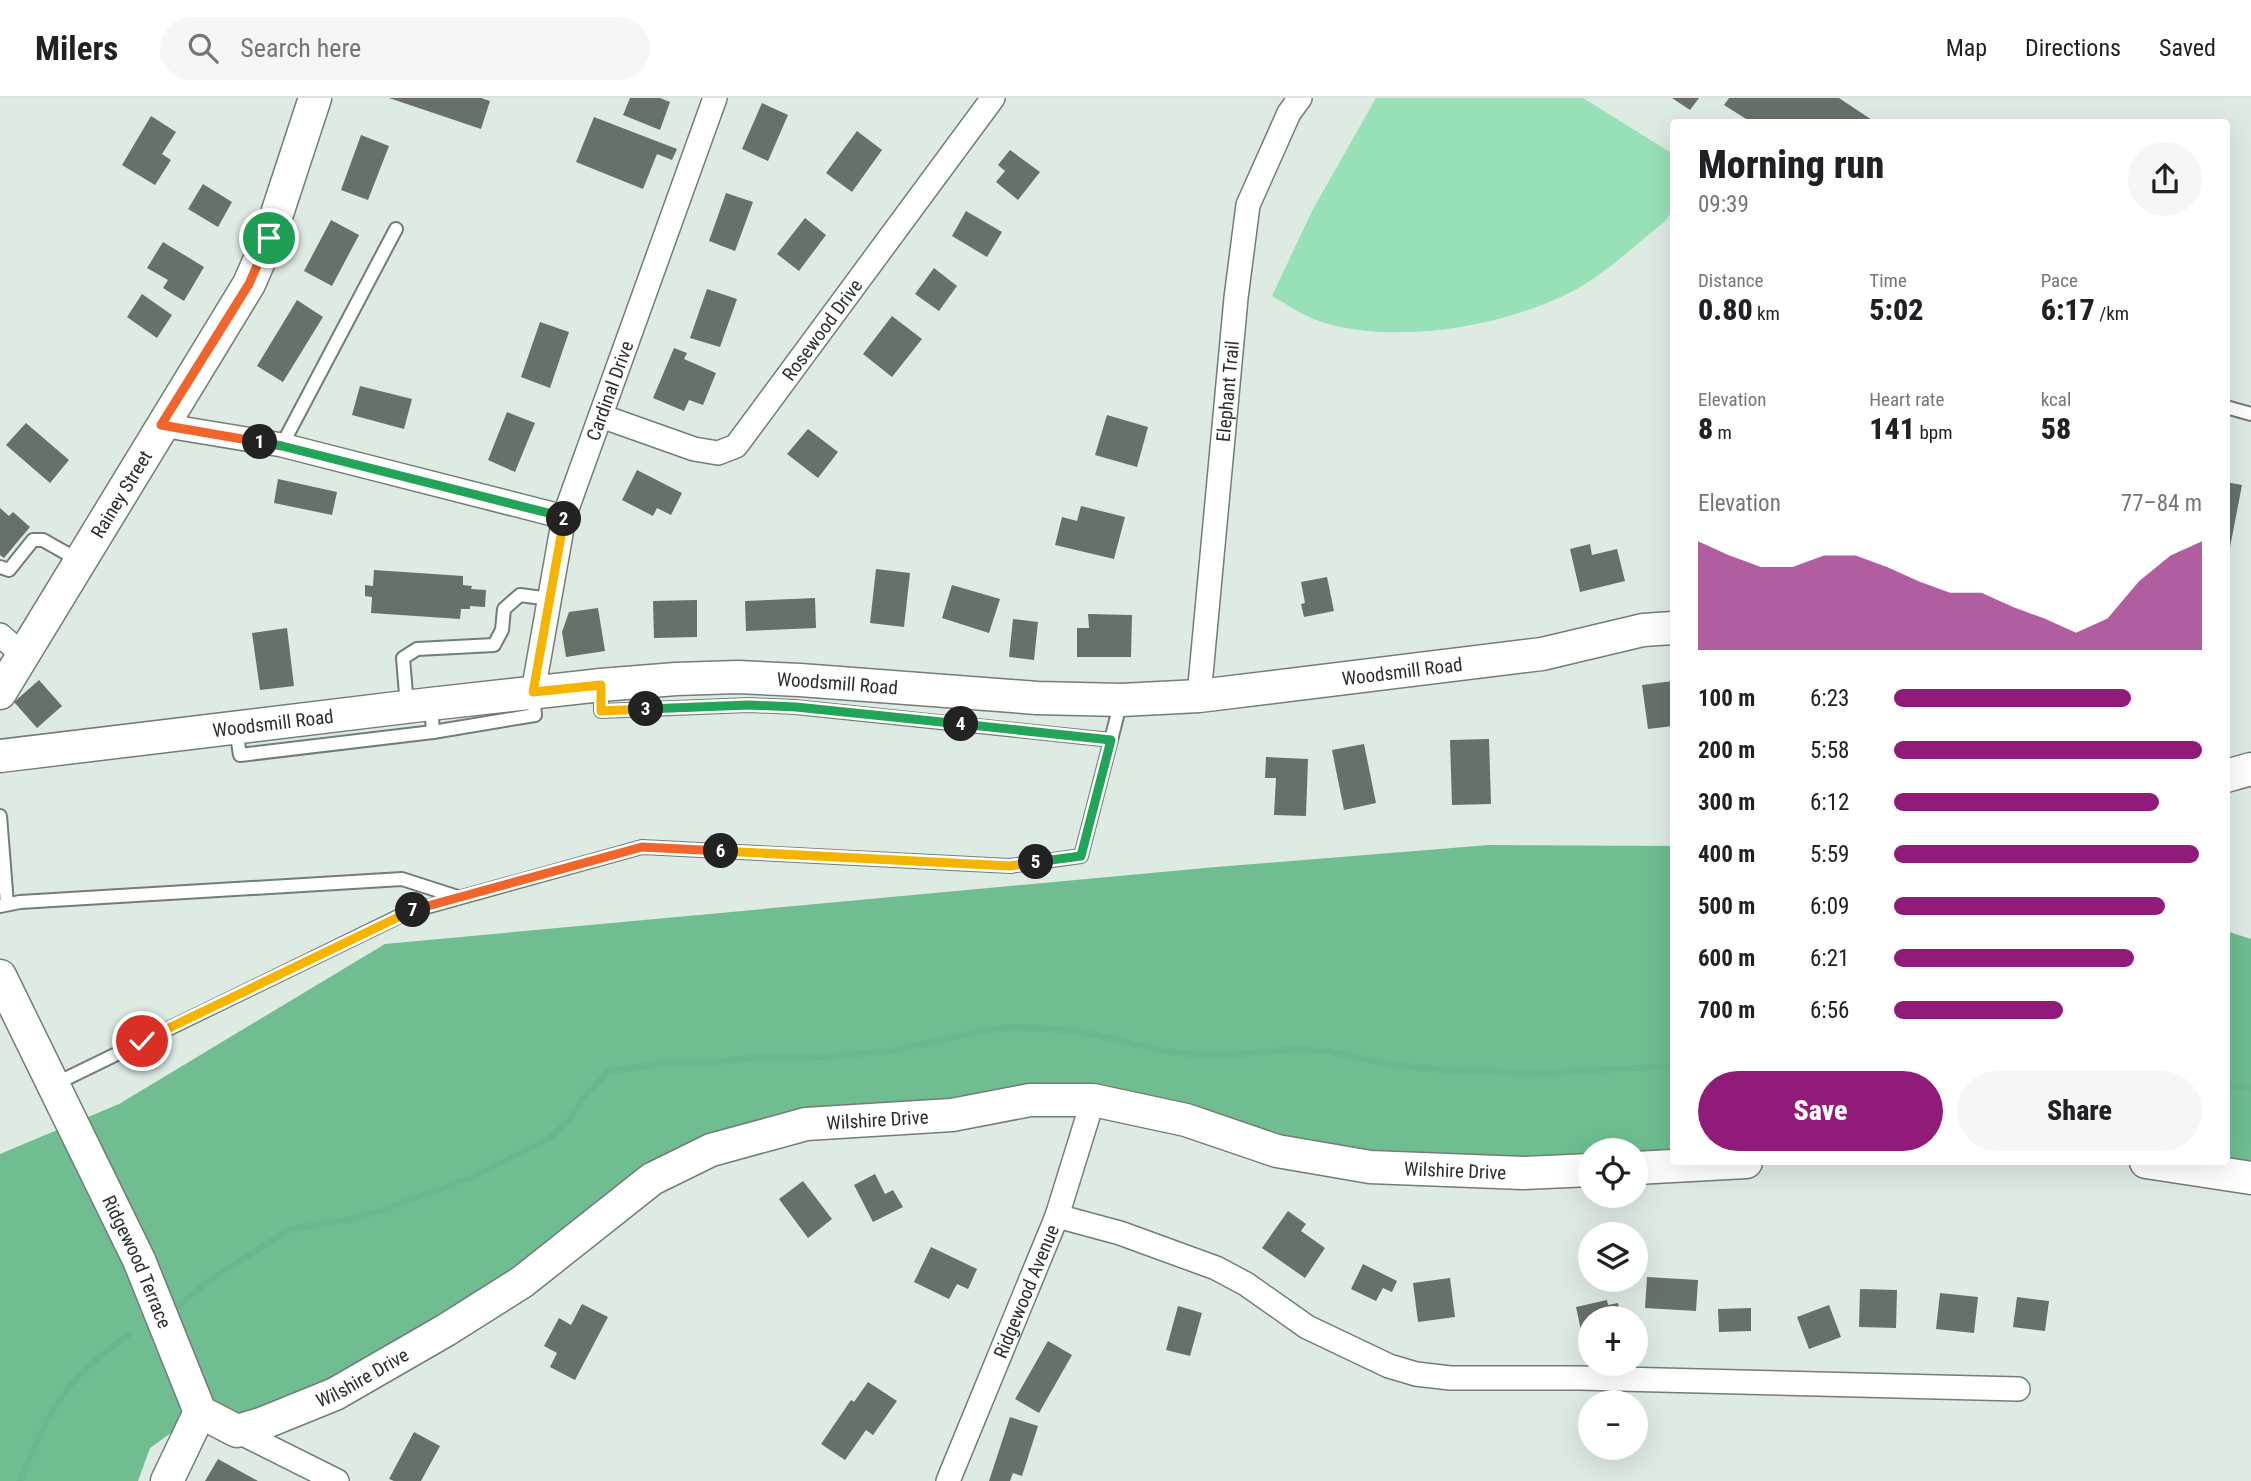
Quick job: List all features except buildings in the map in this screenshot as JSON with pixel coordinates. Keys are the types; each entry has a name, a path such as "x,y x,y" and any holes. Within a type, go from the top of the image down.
{"street":[{"name":"Rainey Street","path":"0,692 249,284 269,238 316,98"},
{"name":"Cardinal Drive","path":"533,692 564,517 715,98"},
{"name":"Rosewood Drive","path":"601,416 694,449 718,453 736,446 993,98"},
{"name":"Elephant Trail","path":"1199,696 1235,312 1248,205 1289,113 1300,98"},
{"path":"161,425 282,446 564,517"},
{"name":"Woodsmill Road","path":"0,756 236,728 423,714 533,692 738,677 798,693 1121,701 1199,696 1542,654 1643,630 1670,628"},
{"path":"0,635 24,656"},
{"path":"2230,775 2251,769"},
{"name":"Ridgewood Terrace","path":"0,976 139,1260 200,1412"},
{"name":"Wilshire Drive","path":"237,1431 335,1394 446,1330 522,1282 652,1179 711,1150 806,1124 952,1115 1030,1100 1093,1100 1186,1120 1277,1151 1370,1167 1523,1173 1578,1171"},
{"name":"Ridgewood Avenue","path":"948,1481 1057,1216 1093,1100"},
{"path":"1648,1167 1691,1165"},
{"path":"2166,1165 2251,1178"},
{"path":"1057,1216 1120,1233 1216,1268 1246,1284 1307,1326 1388,1366 1416,1374 1450,1378 1580,1378 2018,1389"},
{"path":"167,1481 200,1412 337,1481"}],"lane":[{"path":"282,446 396,229"},
{"path":"2230,408 2251,414"},
{"path":"0,567 9,570 33,540 43,540 80,561"},
{"path":"423,714 403,658 416,649 494,645 502,630 504,608 520,595 550,599"},
{"path":"798,693 1111,740"},
{"path":"53,1085 408,912 642,847 1010,866 1081,856 1121,701"},
{"path":"0,816 4,905 402,879 459,898"}],"green space":[{"path":"1376,98 1583,98 1670,152 1670,214 1664,222 1593,279 1565,295 1497,319 1460,327 1385,332 1350,329 1313,319 1272,296 1313,209"},
{"path":"1489,845 1670,846 1670,1162 1648,1163 1648,1138 1578,1138 1578,1168 1436,1178 1346,1179 1108,1105 705,1147 597,1230 261,1424 200,1412 150,1448 138,1481 0,1481 0,1154 119,1104 385,944 1216,867"},
{"path":"2230,932 2251,939 2251,1183 2164,1165 2230,1165"}],"waterway":[{"path":"179,1306 207,1282 290,1229 352,1219 472,1177 550,1138 570,1119 581,1100 608,1072 668,1062 703,1064 765,1056 827,1057 890,1051 982,1031 1014,1027 1077,1031 1169,1052 1232,1055 1295,1049 1326,1051 1388,1064 1451,1071 1546,1073 1670,1066"},
{"path":"2230,1087 2251,1088"},
{"path":"20,1481 40,1435 61,1398 89,1366 129,1335"}],"route":[{"path":"142,1041 408,912 642,847 1010,866 1081,856 1111,740 796,707 749,705 601,711 601,685 533,692 564,517 282,446 161,425 249,284 269,238"}]}
